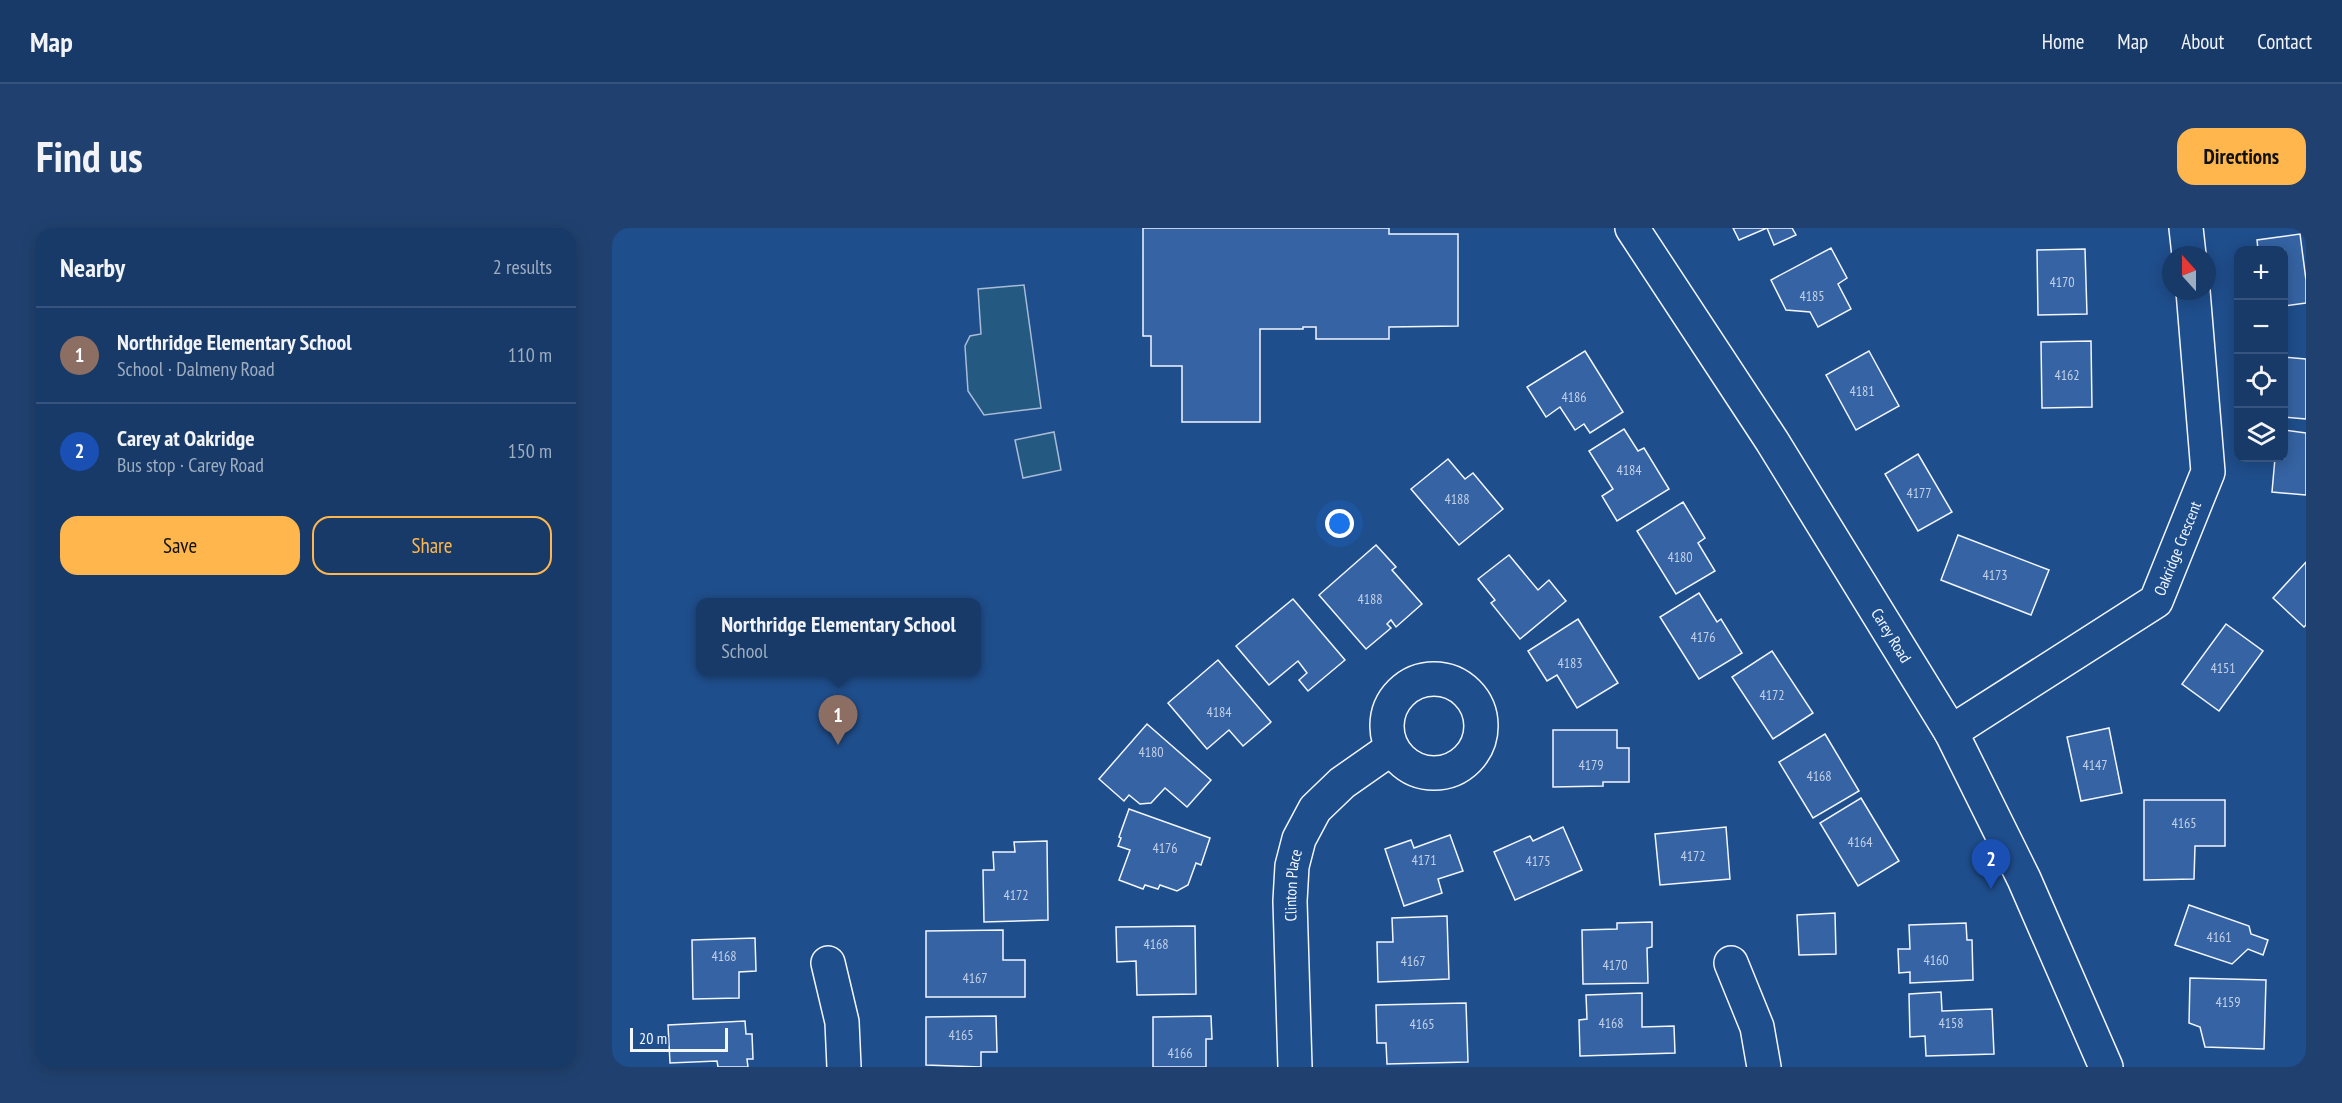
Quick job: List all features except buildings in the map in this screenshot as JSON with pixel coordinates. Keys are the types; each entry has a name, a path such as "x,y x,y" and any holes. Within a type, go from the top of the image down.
{"street":[{"name":"Carey Road","path":"1632,228 1772,441 1951,732 2025,879 2106,1067"},
{"path":"2186,228 2188,246"},
{"name":"Oakridge Crescent","path":"1951,732 2156,601 2208,472 2194,300"},
{"name":"Clinton Place","path":"1295,1067 1290,901 1292,866 1299,839 1315,809 1342,783 1392,748"},
{"path":"828,963 842,1022 844,1067"},
{"path":"1731,963 1757,1027 1764,1067"}],"shaded area":[{"path":"1024,285 1041,408 984,415 968,391 965,346 970,336 981,334 978,289"},
{"path":"1054,432 1061,470 1023,478 1015,440"}],"place":[{"name":"Northridge Elementary School","path":"838,745"},
{"name":"Carey at Oakridge","path":"1991,889"}]}
